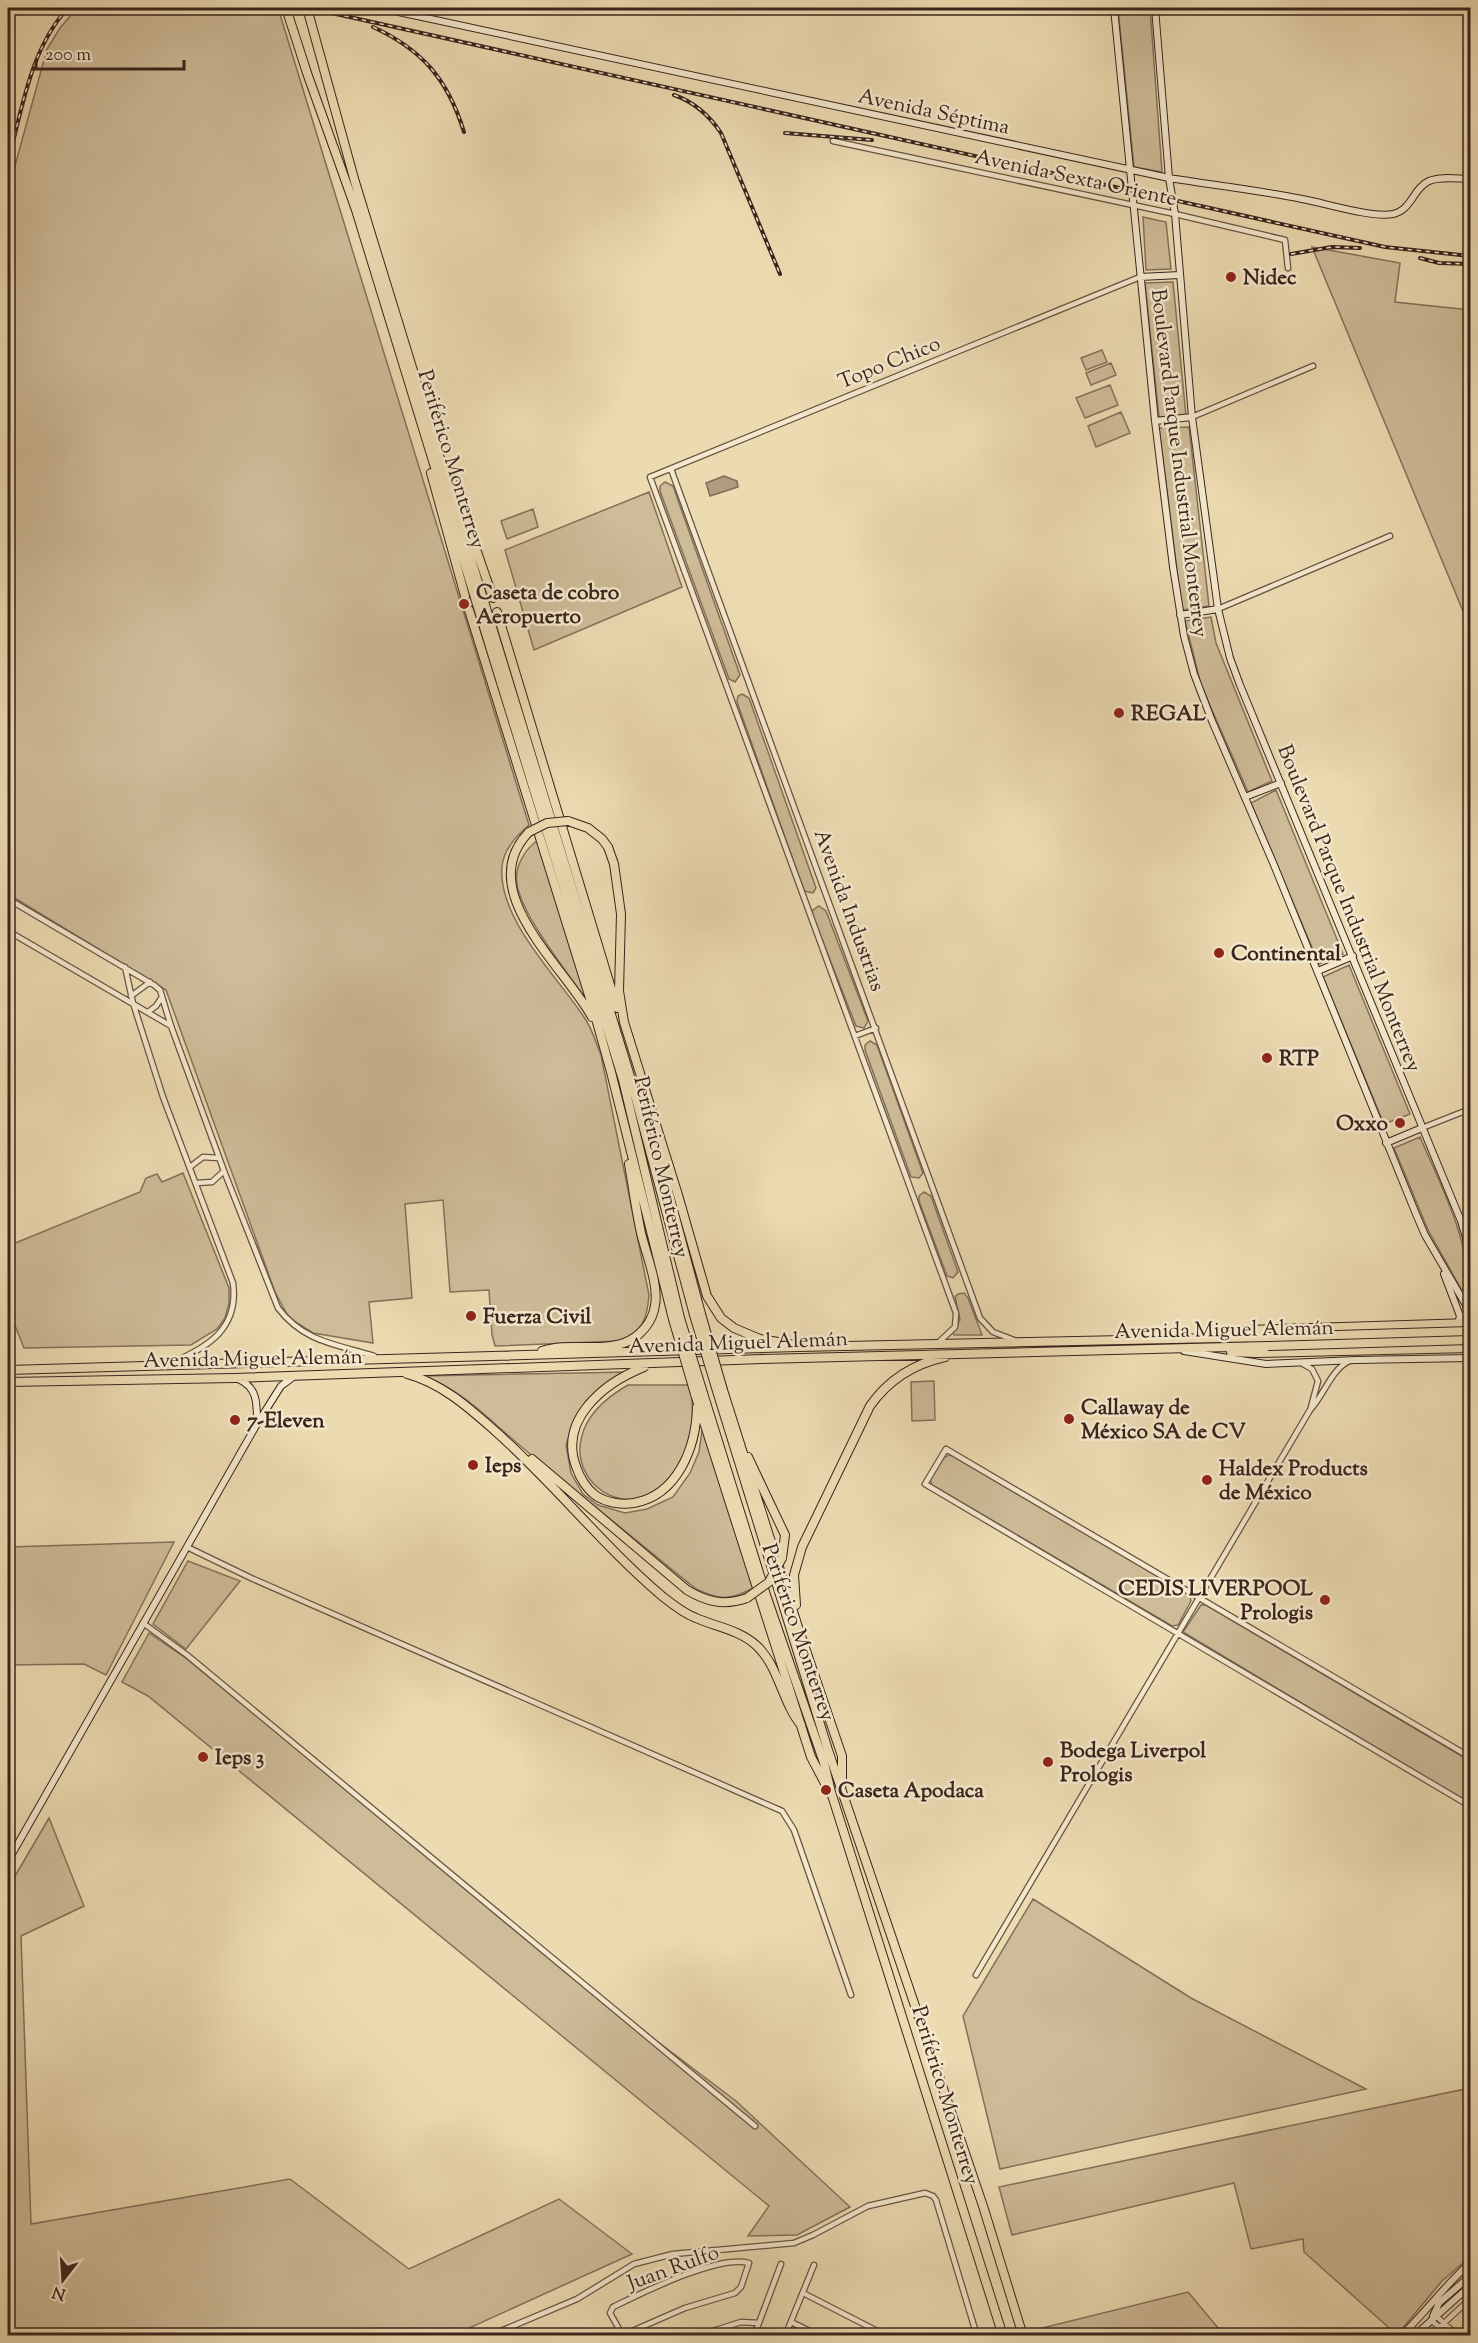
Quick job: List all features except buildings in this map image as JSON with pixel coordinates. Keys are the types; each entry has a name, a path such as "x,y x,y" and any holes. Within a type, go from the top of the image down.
{"highway":[{"name":"Periférico Monterrey","path":"286,8 356,210 433,446 629,1073 697,1314 841,1787 983,2206 1023,2336"},
{"name":"Periférico Monterrey","path":"308,8 351,170 623,1080 677,1318 699,1396 824,1762 831,1792 1003,2336"},
{"path":"433,446 434,486 465,596"},
{"path":"433,446 450,473 493,598"},
{"path":"469,610 599,1034 677,1318"},
{"path":"497,612 710,1304 721,1318 742,1333 799,1347"},
{"path":"599,1034 588,1009 532,933 517,905 511,883 510,866 515,849 529,832 547,823 568,821 588,828 602,838 608,847 614,864 621,926 620,991 624,1022"},
{"path":"643,1088 697,1314"},
{"path":"534,1355 556,1348 623,1343 645,1329 653,1314 655,1288 637,1215 622,1117"},
{"path":"1219,1338 1241,1330 1470,1323"},
{"path":"1456,1324 1464,1328 1469,1336 1464,1346 1457,1349"},
{"name":"Avenida Miguel Alemán","path":"8,1383 41,1380 235,1378 969,1352 1204,1348 1268,1342 1470,1331"},
{"name":"Avenida Miguel Alemán","path":"8,1370 379,1358 1219,1338 1268,1342 1470,1340"},
{"path":"1204,1348 1256,1353 1470,1348"},
{"path":"804,1639 794,1594 796,1565 806,1537 870,1406 884,1388 908,1370 926,1362 969,1352"},
{"path":"651,1364 609,1385 589,1403 575,1428 571,1446 572,1456 583,1481 595,1495 613,1502 630,1504 647,1500 660,1493 675,1476 688,1455 695,1430 699,1396"},
{"path":"397,1372 422,1379 446,1392 473,1412 521,1454 661,1594 687,1614 736,1632 758,1647 765,1656 787,1704 801,1725"},
{"path":"720,1390 737,1434 842,1756 841,1787"},
{"path":"699,1396 801,1725 815,1766 831,1792"},
{"path":"521,1454 535,1461 687,1590 703,1599 721,1603 747,1598 769,1582 782,1558 785,1535 737,1434"}],"street":[{"name":"Avenida Séptima","path":"380,8 1169,178 1286,196 1378,214 1393,214 1402,211 1419,188 1428,181 1470,179"},
{"name":"Boulevard Parque Industrial Monterrey","path":"1114,8 1132,170 1140,277 1170,546 1180,615 1194,674 1318,971 1420,1224 1470,1312"},
{"name":"Boulevard Parque Industrial Monterrey","path":"1155,8 1192,417 1218,609 1235,672 1461,1221 1470,1251"},
{"name":"Avenida Sexta Oriente","path":"833,141 1175,214 1285,240 1288,268"},
{"path":"1140,277 1180,274"},
{"name":"Topo Chico","path":"650,477 1140,277"},
{"path":"1155,421 1192,417 1313,366"},
{"name":"Avenida Industrias","path":"671,469 980,1318 993,1332 1019,1343"},
{"name":"Avenida Industrias","path":"650,477 957,1315 953,1329 937,1344"},
{"path":"1180,615 1218,609 1390,536"},
{"path":"1245,797 1281,783"},
{"path":"8,899 158,988 271,1294 289,1322 313,1337 379,1358"},
{"path":"8,931 171,1026"},
{"path":"1318,971 1353,956"},
{"path":"125,967 133,1003 163,1097 230,1271 235,1294 230,1319 218,1335 194,1352 168,1364"},
{"path":"131,996 150,982"},
{"path":"147,1012 163,997"},
{"path":"855,1036 876,1028"},
{"path":"1386,1143 1470,1109"},
{"path":"190,1167 203,1158 219,1158"},
{"path":"197,1183 213,1182 224,1171"},
{"path":"1461,1221 1470,1239"},
{"path":"1436,1254 1460,1316 1456,1324"},
{"path":"1174,1348 1266,1364 1470,1358"},
{"path":"1383,1359 1407,1349"},
{"path":"976,1975 1310,1410 1338,1368 1353,1360"},
{"path":"1294,1363 1309,1366 1316,1375 1318,1384 1310,1410"},
{"path":"8,1861 257,1424 280,1386 290,1378 300,1375"},
{"path":"235,1378 247,1384 255,1395 257,1424"},
{"path":"1470,1757 946,1449 925,1484 1470,1806"},
{"path":"187,1547 362,1627 782,1810 794,1830 851,1995"},
{"path":"143,1623 187,1655 755,2126"},
{"path":"489,2336 577,2299 634,2264 673,2254 794,2243 868,2206 925,2193 936,2200 977,2336"},
{"name":"Juan Rulfo","path":"746,2261 749,2264 741,2287 735,2293 675,2312 623,2335 610,2313 613,2307 696,2272 731,2263 746,2261"},
{"path":"1401,2336 1455,2276 1470,2263"},
{"path":"754,2336 781,2264"},
{"path":"785,2336 814,2265"},
{"path":"1434,2334 1431,2320 1439,2303 1470,2276"},
{"path":"1419,2334 1431,2320 1470,2286"},
{"path":"803,2293 887,2336"},
{"path":"1434,2334 1470,2299"},
{"path":"1431,2320 1458,2336"},
{"path":"698,2336 741,2322 759,2323"},
{"path":"791,2322 820,2336"},
{"path":"1441,2325 1449,2336"}],"shaded area":[{"path":"77,8 278,8 529,825 512,843 503,860 503,886 509,906 531,946 587,1021 601,1055 649,1295 645,1318 639,1329 619,1341 495,1346 492,1335 489,1290 450,1292 443,1200 405,1204 412,1298 369,1302 373,1343 313,1333 289,1318 275,1292 166,990 8,894 8,191 47,49 60,28"},
{"path":"1118,8 1150,8 1162,172 1134,167"},
{"path":"1143,217 1166,222 1171,269 1146,270"},
{"path":"1312,247 1400,263 1395,302 1470,310 1470,628"},
{"path":"1173,282 1186,416 1159,417 1145,283"},
{"path":"1102,350 1107,362 1086,370 1081,358"},
{"path":"1111,363 1116,375 1091,385 1086,373"},
{"path":"1110,385 1118,405 1085,418 1076,398"},
{"path":"1121,412 1130,433 1096,447 1088,426"},
{"path":"1189,427 1209,606 1182,610 1159,428"},
{"path":"724,476 737,481 738,487 710,496 706,483"},
{"path":"665,482 673,486 740,675 735,682 729,679 660,491 660,486"},
{"path":"649,492 682,587 534,650 505,550"},
{"path":"533,509 538,527 507,539 501,521"},
{"path":"1211,617 1216,643 1272,781 1248,792 1201,685 1185,621"},
{"path":"742,694 749,698 816,888 813,893 804,891 737,702 738,696"},
{"path":"1276,790 1343,954 1319,964 1251,803"},
{"path":"538,840 591,1006 537,929 521,898 517,884 517,871 525,853"},
{"path":"819,906 826,911 868,1021 864,1028 856,1026 812,914 813,910"},
{"path":"1349,965 1410,1114 1384,1124 1323,977"},
{"path":"870,1041 877,1045 923,1173 919,1178 911,1177 865,1050 865,1045"},
{"path":"1420,1137 1447,1198 1461,1239 1469,1282 1470,1305 1428,1230 1394,1148"},
{"path":"183,1173 229,1288 229,1303 225,1318 217,1329 191,1345 24,1348 8,1308 8,1246 140,1192 146,1178 157,1174 162,1182"},
{"path":"924,1192 931,1196 958,1272 953,1278 947,1276 919,1201 919,1196"},
{"path":"964,1293 982,1335 954,1335 953,1333 960,1320 955,1297"},
{"path":"630,1372 605,1385 586,1401 572,1427 566,1445 571,1473 583,1494 598,1505 625,1513 647,1509 673,1497 690,1473 699,1452 703,1423 753,1588 724,1598 696,1589 477,1408 452,1390 424,1376"},
{"path":"934,1381 935,1420 912,1421 911,1382"},
{"path":"628,1385 690,1385 692,1404 692,1424 681,1462 660,1489 636,1499 613,1497 593,1483 582,1463 581,1438 596,1411"},
{"path":"949,1455 1185,1592 1190,1596 1191,1601 1178,1625 1172,1626 932,1485 930,1479 943,1458"},
{"path":"174,1542 106,1675 84,1664 8,1665 8,1547"},
{"path":"188,1561 240,1581 186,1649 153,1624"},
{"path":"1201,1605 1206,1605 1470,1761 1470,1804 1183,1632"},
{"path":"149,1633 187,1659 588,1989 736,2101 850,2207 797,2235 748,2236 769,2206 148,1696 122,1682"},
{"path":"49,1818 84,1906 21,1936 31,2224 290,2179 409,2269 559,2199 632,2254 454,2335 9,2335 8,1888"},
{"path":"1033,1899 1191,1998 1366,2089 1000,2169 963,2016"},
{"path":"1470,2088 1470,2257 1442,2281 1397,2335 1304,2252 1303,2239 1251,2249 1234,2183 1012,2235 999,2187"},
{"path":"1188,2292 1224,2335 1036,2336 1034,2330"}],"railway":[{"path":"8,162 23,101 36,61 55,24 68,8"},
{"path":"309,8 1385,247 1470,256"},
{"path":"373,27 406,46 431,69 450,97 464,132"},
{"path":"674,95 700,110 721,133 780,274"},
{"path":"785,133 872,140"},
{"path":"1291,254 1332,247 1360,248"},
{"path":"1420,258 1439,263 1470,264"}],"place":[{"name":"Nidec","path":"1231,277"},
{"name":"Caseta de cobro Aeropuerto","path":"464,604"},
{"name":"REGAL","path":"1119,713"},
{"name":"Continental","path":"1219,953"},
{"name":"RTP","path":"1267,1058"},
{"name":"Oxxo","path":"1400,1123"},
{"name":"Fuerza Civil","path":"471,1316"},
{"name":"Callaway de México SA de CV","path":"1069,1419"},
{"name":"7-Eleven","path":"235,1420"},
{"name":"Ieps","path":"473,1465"},
{"name":"Haldex Products de México","path":"1207,1480"},
{"name":"CEDIS LIVERPOOL Prologis","path":"1325,1600"},
{"name":"Ieps 3","path":"203,1757"},
{"name":"Bodega Liverpol Prologis","path":"1048,1762"},
{"name":"Caseta Apodaca","path":"826,1790"}]}
